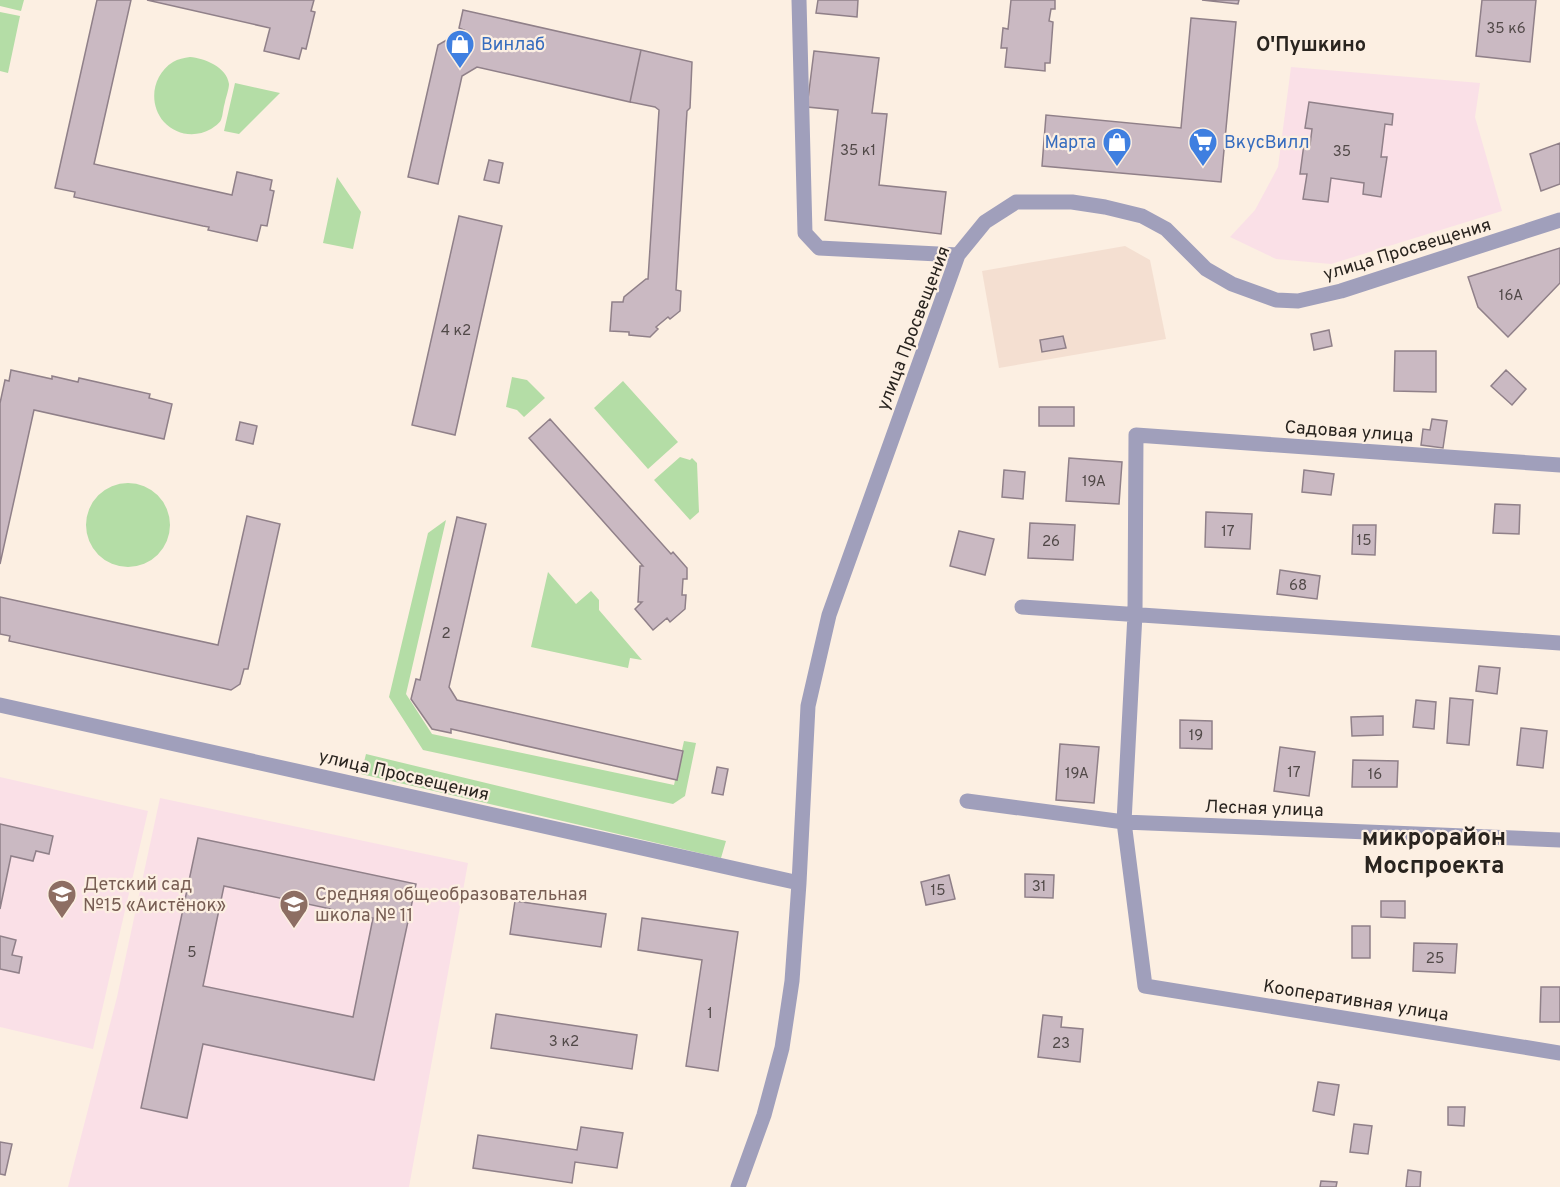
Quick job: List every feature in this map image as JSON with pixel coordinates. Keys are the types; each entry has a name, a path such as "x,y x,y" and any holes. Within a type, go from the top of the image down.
{"street":[{"path":"799,0 805,233 819,248 958,255"},
{"name":"улица Просвещения","path":"738,1187 764,1115 782,1048 792,981 808,706 829,615 958,255 986,222 1016,202 1072,202 1142,216 1166,229 1206,269 1232,284 1276,300 1298,301 1341,291 1560,220"},
{"name":"Садовая улица","path":"1135,614 1136,435 1560,465"},
{"path":"1022,607 1560,643"},
{"path":"1124,822 1135,614"},
{"name":"улица Просвещения","path":"0,705 799,883"},
{"name":"Лесная улица","path":"967,801 1124,822 1560,840"},
{"name":"Кооперативная улица","path":"1124,822 1145,986 1560,1053"}],"shaded area":[{"path":"1291,67 1480,83 1475,117 1502,211 1331,264 1276,259 1230,237 1255,210 1278,167"},
{"path":"1125,246 1150,260 1166,339 999,368 982,271"},
{"name":"Детский сад №15 «Аистёнок»","path":"0,777 148,811 93,1049 0,1027"},
{"name":"Средняя общеобразовательная школа № 11","path":"160,798 468,863 409,1187 68,1187 117,997"}],"green space":[{"path":"0,0 24,0 21,11 0,6"},
{"path":"0,12 20,16 8,73 0,71"},
{"path":"190,57 214,64 224,73 229,84 220,121 214,127 199,134 186,134 174,130 159,115 154,99 160,74 175,61"},
{"path":"235,83 280,93 239,134 224,131"},
{"path":"337,177 361,212 353,249 323,243"},
{"path":"512,377 527,380 545,398 524,417 517,410 506,407"},
{"path":"623,381 678,442 648,469 594,408"},
{"path":"680,457 690,460 692,458 697,463 699,512 690,520 654,480"},
{"path":"128,483 151,490 163,502 170,525 163,548 151,560 128,567 105,560 93,548 86,525 93,502 105,490"},
{"path":"446,520 406,694 432,734 674,785 684,741 696,743 685,796 673,804 423,750 389,697 428,533"},
{"path":"548,572 576,604 591,591 599,600 599,610 642,660 630,658 628,668 531,647"},
{"path":"366,754 726,841 721,858 361,774"}],"building":[{"path":"97,0 131,0 94,164 232,195 237,172 272,180 270,190 274,191 267,226 261,225 257,241 208,230 209,227 74,197 75,192 55,188"},
{"path":"147,0 314,0 311,11 315,12 306,49 302,48 299,59 264,51 270,28"},
{"path":"818,0 858,0 857,17 816,13"},
{"path":"1011,0 1055,0 1055,9 1051,9 1049,21 1053,22 1050,63 1045,63 1045,71 1005,67 1007,48 1001,48 1003,28 1008,29"},
{"path":"1202,0 1239,0 1238,4"},
{"path":"1482,0 1536,0 1530,62 1476,56"},
{"path":"463,10 641,50 630,102 477,67 462,76 438,184 408,177 438,45 464,30 459,28"},
{"path":"1191,18 1236,22 1221,182 1042,166 1046,115 1181,128"},
{"path":"641,50 692,62 676,290 681,291 680,311 656,327 658,329 650,337 629,335 629,332 610,331 612,302 623,302 624,297 648,279 659,110 655,107 630,102"},
{"path":"814,51 879,58 872,113 887,114 879,185 946,192 941,234 825,220 838,110 807,107"},
{"path":"1309,102 1393,114 1392,125 1385,124 1381,157 1387,157 1381,197 1363,194 1364,183 1331,178 1328,202 1303,199 1307,174 1300,174 1304,144 1310,145 1312,129 1305,128"},
{"path":"1560,143 1560,184 1541,191 1530,154"},
{"path":"489,160 503,163 499,183 484,180"},
{"path":"459,216 502,226 455,435 412,425"},
{"path":"1560,248 1560,283 1508,337 1478,307 1468,277"},
{"path":"1329,330 1332,346 1314,350 1311,334"},
{"path":"1063,336 1066,348 1042,352 1040,340"},
{"path":"1395,351 1436,351 1436,392 1394,391"},
{"path":"11,370 52,379 52,376 78,382 79,378 150,394 149,398 172,404 164,439 34,410 0,564 0,403 5,380 9,381"},
{"path":"1506,370 1526,389 1512,405 1491,386"},
{"path":"1039,407 1074,407 1074,426 1039,426"},
{"path":"550,419 671,554 673,552 687,568 687,579 683,579 682,595 686,595 685,609 670,622 667,618 653,630 635,609 642,602 638,602 640,566 643,566 529,438"},
{"path":"1432,419 1447,421 1443,448 1421,445 1423,429 1430,430"},
{"path":"240,422 257,426 253,444 236,440"},
{"path":"1069,458 1122,462 1119,504 1066,501"},
{"path":"1004,470 1025,472 1023,499 1002,497"},
{"path":"1304,470 1334,474 1331,495 1302,492"},
{"path":"1495,504 1520,505 1519,534 1493,533"},
{"path":"1206,512 1252,514 1250,549 1205,547"},
{"path":"247,516 280,524 248,669 244,669 240,684 231,690 9,641 10,636 0,634 0,597 218,645"},
{"path":"457,517 486,524 449,687 457,700 683,751 677,780 451,729 451,733 432,729 411,699 416,679 420,680"},
{"path":"1030,523 1075,525 1073,560 1028,558"},
{"path":"1353,525 1376,525 1375,555 1352,554"},
{"path":"959,531 994,539 985,575 950,566"},
{"path":"1280,570 1320,576 1317,599 1277,594"},
{"path":"1479,666 1500,668 1497,694 1476,691"},
{"path":"1450,698 1473,700 1469,745 1447,743"},
{"path":"1416,700 1436,702 1434,729 1413,727"},
{"path":"1383,716 1383,735 1352,736 1351,717"},
{"path":"1180,720 1212,721 1212,749 1180,748"},
{"path":"1521,728 1547,731 1543,768 1517,765"},
{"path":"1060,744 1099,747 1094,803 1056,800"},
{"path":"1280,747 1315,752 1309,796 1274,791"},
{"path":"1353,760 1398,761 1397,787 1352,787"},
{"path":"717,767 728,769 723,795 712,793"},
{"path":"0,824 53,836 49,854 36,851 33,861 11,856 0,909"},
{"path":"198,838 416,884 374,1080 203,1044 187,1118 141,1108","holes":["224,886 373,918 353,1017 203,986"]},
{"path":"1025,874 1054,875 1053,898 1025,897"},
{"path":"949,875 955,899 926,905 921,882"},
{"path":"515,901 606,914 601,947 510,934"},
{"path":"1381,901 1405,901 1405,918 1381,917"},
{"path":"642,918 738,932 718,1071 686,1066 702,960 638,950"},
{"path":"1352,926 1370,926 1370,958 1352,958"},
{"path":"0,936 16,940 12,955 22,957 19,973 0,969"},
{"path":"1414,943 1457,944 1455,973 1413,971"},
{"path":"1541,987 1560,987 1560,1022 1540,1022"},
{"path":"496,1014 637,1035 632,1069 491,1048"},
{"path":"1043,1015 1062,1017 1061,1027 1083,1029 1080,1062 1038,1057"},
{"path":"1318,1082 1339,1085 1334,1115 1313,1111"},
{"path":"1448,1107 1465,1107 1464,1126 1448,1125"},
{"path":"1354,1124 1372,1126 1368,1154 1350,1152"},
{"path":"581,1127 623,1133 617,1168 575,1162 572,1183 473,1168 478,1135 577,1150"},
{"path":"0,1142 12,1144 5,1175 0,1174"},
{"path":"1408,1170 1421,1172 1420,1187 1406,1187"},
{"path":"1321,1181 1337,1182 1336,1187 1320,1187"}],"place":[{"name":"Винлаб","path":"460,70"},
{"name":"Марта","path":"1117,168"},
{"name":"ВкусВилл","path":"1203,168"},
{"name":"Детский сад №15 «Аистёнок»","path":"62,920"},
{"name":"Средняя общеобразовательная школа № 11","path":"294,930"}],"district":[{"name":"О'Пушкино","path":"1311,44"},
{"name":"микрорайон Моспроекта","path":"1434,851"}]}
